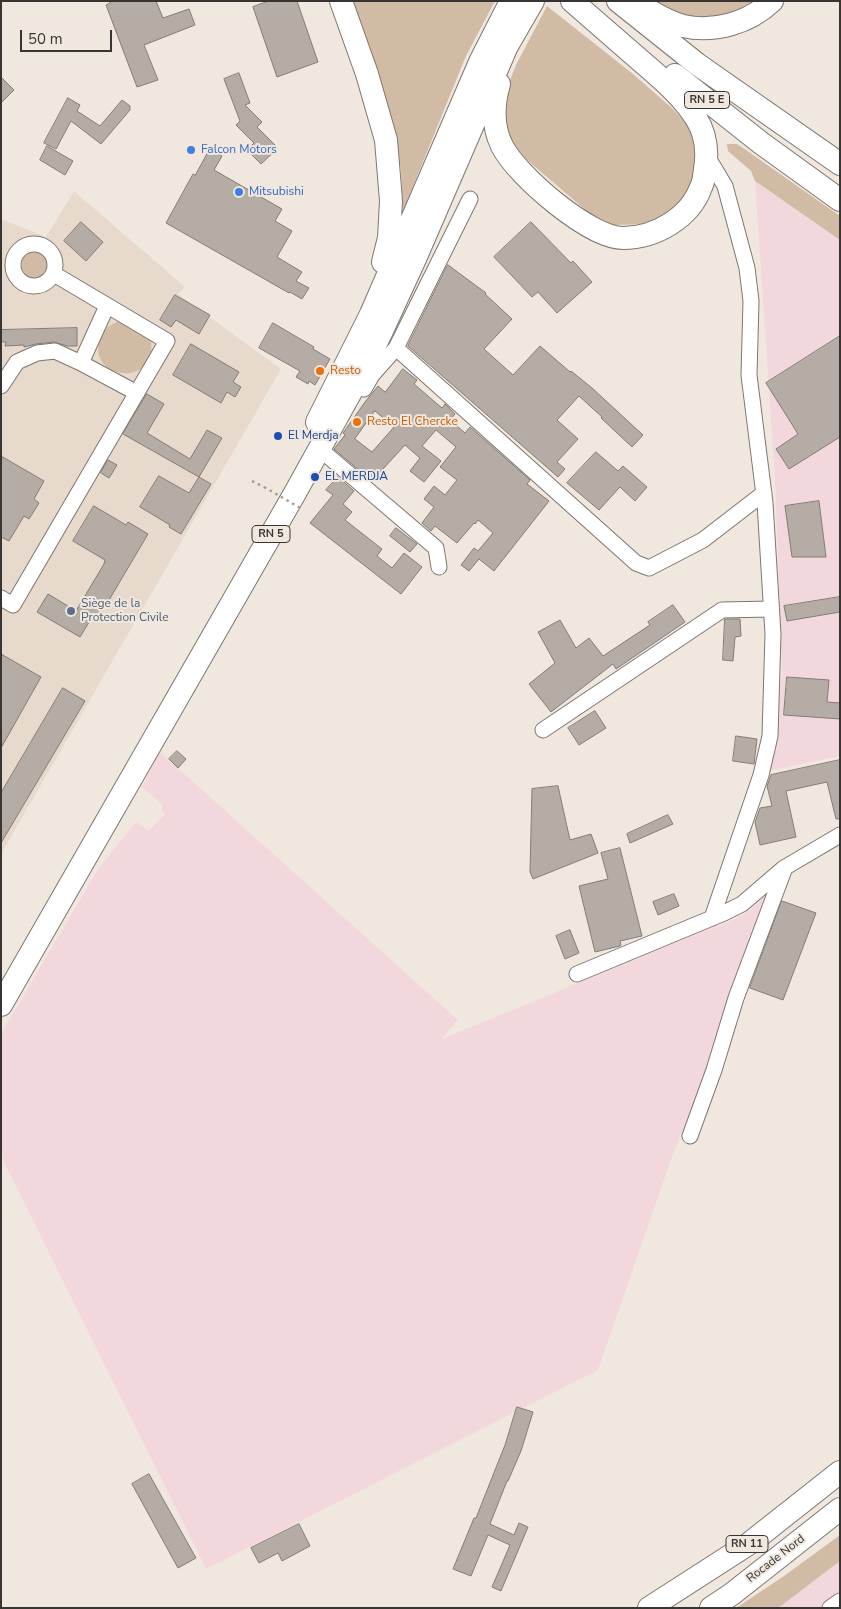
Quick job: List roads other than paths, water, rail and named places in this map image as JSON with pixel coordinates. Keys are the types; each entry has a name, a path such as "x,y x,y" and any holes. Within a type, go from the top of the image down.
{"highway":[{"path":"341,1 367,74 381,121 390,170 392,201 389,238 371,314"},
{"name":"RN 5","path":"1,976 309,437 371,314 480,62 510,16 533,1"},
{"path":"507,46 496,96 495,127 510,159 525,176 562,209 602,232 621,238 638,237 668,227 693,203 702,187 707,156 705,135 698,120 688,106 664,81 572,1"},
{"name":"RN 5 E","path":"572,1 622,33 761,143 840,200"},
{"name":"RN 5 E","path":"618,1 698,64 840,164"},
{"path":"634,1 655,14 683,26 709,29 740,22 772,1"},
{"name":"RN 5","path":"1,1005 320,459 381,333 507,46 510,16"},
{"name":"RN 11","path":"649,1608 750,1543 840,1472"},
{"name":"Rocade Nord","path":"711,1608 732,1594 840,1508"}],"street":[{"path":"707,156 725,186 747,268 751,301 749,375 764,493 773,634 770,736 761,775 712,918"},
{"path":"439,567 436,548 320,459 372,376 396,348 470,198"},
{"path":"34,243 46,247 51,251 56,262 54,274 46,283 34,287 29,286 18,279 13,262 8,254 18,251 28,244 34,243"},
{"path":"1,598 14,605 167,341 54,274"},
{"path":"81,363 107,306"},
{"path":"396,348 636,563 649,568 703,540 764,493"},
{"path":"1,386 17,362 37,353 55,352 81,363 137,393"},
{"path":"543,730 722,610 772,609"},
{"path":"577,974 742,904 784,868 840,835"},
{"path":"690,1136 714,1070 736,998 784,868"},
{"path":"830,1608 840,1601"}],"place":[{"name":"Falcon Motors","path":"191,150"},
{"name":"Mitsubishi","path":"239,192"},
{"name":"Resto","path":"320,371"},
{"name":"Resto El Chercke","path":"357,422"},
{"name":"El Merdja","path":"278,436"},
{"name":"EL MERDJA","path":"315,477"},
{"name":"Siège de la Protection Civile","path":"71,611"}]}
